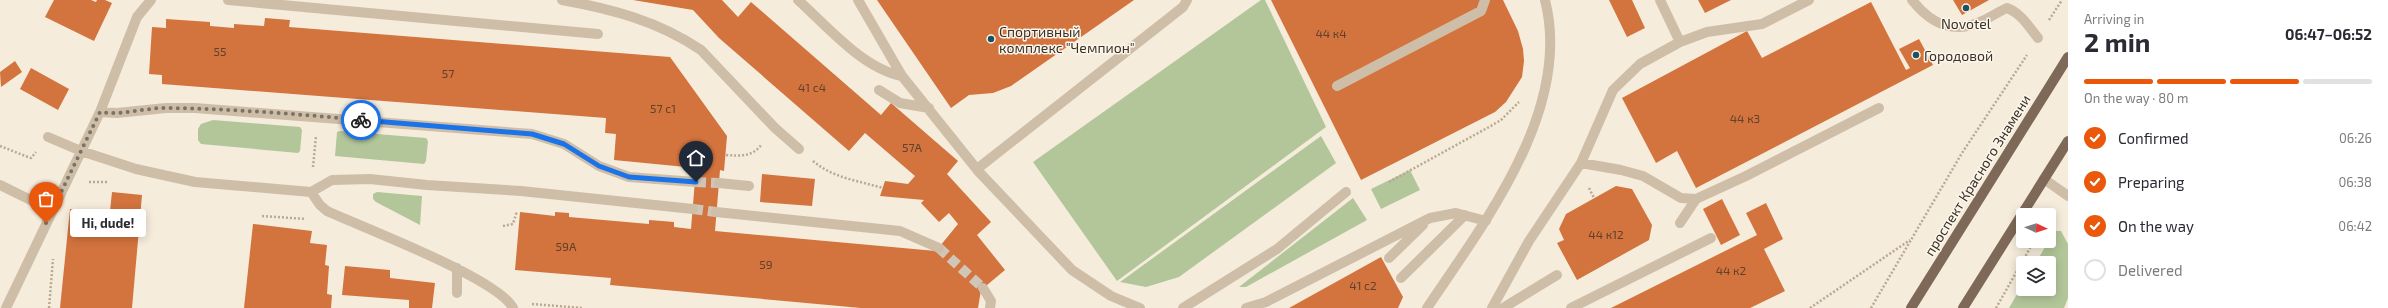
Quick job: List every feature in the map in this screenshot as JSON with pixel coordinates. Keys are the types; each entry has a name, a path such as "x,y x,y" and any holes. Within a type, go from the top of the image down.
{"main road":[{"name":"проспект Красного Знамени","path":"1911,308 2068,57"},
{"path":"1963,308 2068,141"}],"lane":[{"path":"6,308 51,210 100,112 137,17 151,0"},
{"path":"228,0 287,3 598,34"},
{"path":"562,0 604,7 639,19 686,40 701,50 775,128 799,149"},
{"path":"798,0 870,63 892,74 902,76"},
{"path":"858,0 902,76 929,108 976,169 1072,270 1111,296 1140,308"},
{"path":"976,169 1183,7 1187,0"},
{"path":"1336,86 1481,11 1485,0"},
{"path":"1427,308 1486,221 1527,144 1547,85 1550,35 1549,16 1545,0"},
{"path":"1660,0 1680,42"},
{"path":"1492,308 1529,241 1581,163 1613,90 1640,64 1680,42 1706,32 1762,24 1809,0"},
{"path":"1912,0 1921,11 1936,23 1953,29 1966,28 2007,8 2015,11 2038,38"},
{"path":"879,90 900,103 929,108"},
{"path":"100,112 117,113 166,108 318,116 532,134 564,144 599,166 629,177 696,182"},
{"path":"1581,163 1621,170 1643,176 1681,198 1696,199 1746,176 1879,108"},
{"path":"48,137 80,151 136,170 194,182 311,192 332,180 370,179 427,185 521,191 693,209"},
{"path":"2044,179 2068,196"},
{"path":"719,183 749,186"},
{"path":"0,185 51,210"},
{"path":"311,192 320,205 327,210 457,268 512,305"},
{"path":"1183,308 1277,248 1346,192"},
{"path":"1680,223 1696,199"},
{"path":"716,212 900,231 938,248"},
{"path":"1246,308 1266,302 1430,218 1456,213 1486,221"},
{"path":"1401,278 1465,215"},
{"path":"1389,258 1430,218"},
{"path":"1571,308 1711,238"},
{"path":"457,268 457,293"},
{"path":"1503,308 1557,276"},
{"path":"982,288 991,301 990,308"}],"path":[{"path":"1871,308 1962,153 2062,0"},
{"path":"311,192 318,116"},
{"path":"0,146 18,155 31,158 43,139 48,137"},
{"path":"799,149 823,169 839,176 883,188"},
{"path":"726,155 745,156"},
{"path":"262,216 310,220 320,217 327,210"},
{"path":"503,226 513,224 516,212"},
{"path":"1810,308 1912,239"},
{"path":"1996,308 2030,248"},
{"path":"49,308 53,254"},
{"path":"512,305 583,308"}],"green space":[{"path":"1261,0 1265,0 1326,127 1117,281 1033,162"},
{"path":"213,120 300,127 302,130 300,151 298,153 201,144 198,140 198,129 201,124"},
{"path":"337,132 426,138 428,141 426,161 424,164 335,156"},
{"path":"1321,136 1336,163 1179,277 1146,287 1120,282"},
{"path":"1410,170 1420,190 1381,209 1371,189"},
{"path":"377,192 422,196 420,225 376,202 373,199 373,194"},
{"path":"1353,198 1367,220 1246,287 1239,287"},
{"path":"2056,231 2061,231 2068,244 2068,298 2064,308 2009,308 2016,296 2056,296 2056,256 2040,256 2044,248 2056,248"}],"building":[{"path":"54,0 91,0 96,2 97,0 105,0 112,3 94,41 45,17"},
{"path":"633,0 722,0 738,17 751,2 881,115 891,103 958,161 947,174 991,222 977,235 1005,270 981,290 978,308 861,308 610,285 611,278 515,270 520,212 555,216 555,212 569,213 569,217 649,224 649,220 674,222 674,227 691,229 696,168 614,160 616,134 605,133 606,118 162,84 162,75 149,74 152,27 166,28 166,19 210,22 210,26 234,28 234,24 264,26 265,18 290,20 289,27 670,57 727,136 724,171 720,170 715,231 936,251 958,224 949,213 939,222 921,203 924,200 880,196 885,181 908,184 915,176 865,133 849,151 719,38 693,10"},
{"name":"Спортивный комплекс \"Чемпион\"","path":"877,0 1134,0 1011,86 993,93 969,95 951,108"},
{"path":"1271,0 1503,0 1518,31 1523,49 1524,61 1522,77 1506,102 1495,112 1361,180"},
{"path":"1609,0 1632,0 1645,28 1627,37"},
{"path":"1698,0 1731,0 1705,13"},
{"name":"Novotel","path":"1953,0 1989,0 1962,15"},
{"path":"1871,2 1906,70 1910,68 1899,49 1919,39 1933,65 1696,188 1677,151 1656,163 1622,98 1747,31 1762,58"},
{"path":"15,61 22,72 1,87 0,72"},
{"path":"31,68 69,89 58,110 20,89"},
{"path":"762,174 815,179 812,206 760,202"},
{"path":"1616,186 1632,189 1652,225 1649,240 1577,280 1557,243 1564,240 1559,229 1566,214"},
{"path":"112,192 142,195 132,308 60,308 70,209 110,211"},
{"path":"1722,199 1740,235 1721,245 1703,209"},
{"path":"1766,203 1783,239 1764,249 1785,291 1750,308 1611,308 1757,235 1746,213"},
{"path":"253,224 312,231 310,243 327,245 325,265 329,266 327,294 332,295 331,308 244,308"},
{"path":"1381,257 1403,297 1398,308 1289,308"},
{"path":"345,266 390,270 390,278 435,283 432,308 409,308 409,300 342,295"}],"tunnel":[{"path":"696,182 719,183"},
{"path":"693,209 716,212"},
{"path":"939,248 983,288"}],"way so far":[{"path":"46,223 100,112 117,113 148,109 195,108 361,120"}],"place":[{"name":"Novotel","path":"1966,8"},
{"name":"Спортивный комплекс \"Чемпион\"","path":"991,39"},
{"name":"Городовой","path":"1916,55"},
{"name":"Hi, dude!","path":"46,223"}],"route":[{"path":"361,120 532,134 564,144 599,166 629,177 696,182"}]}
